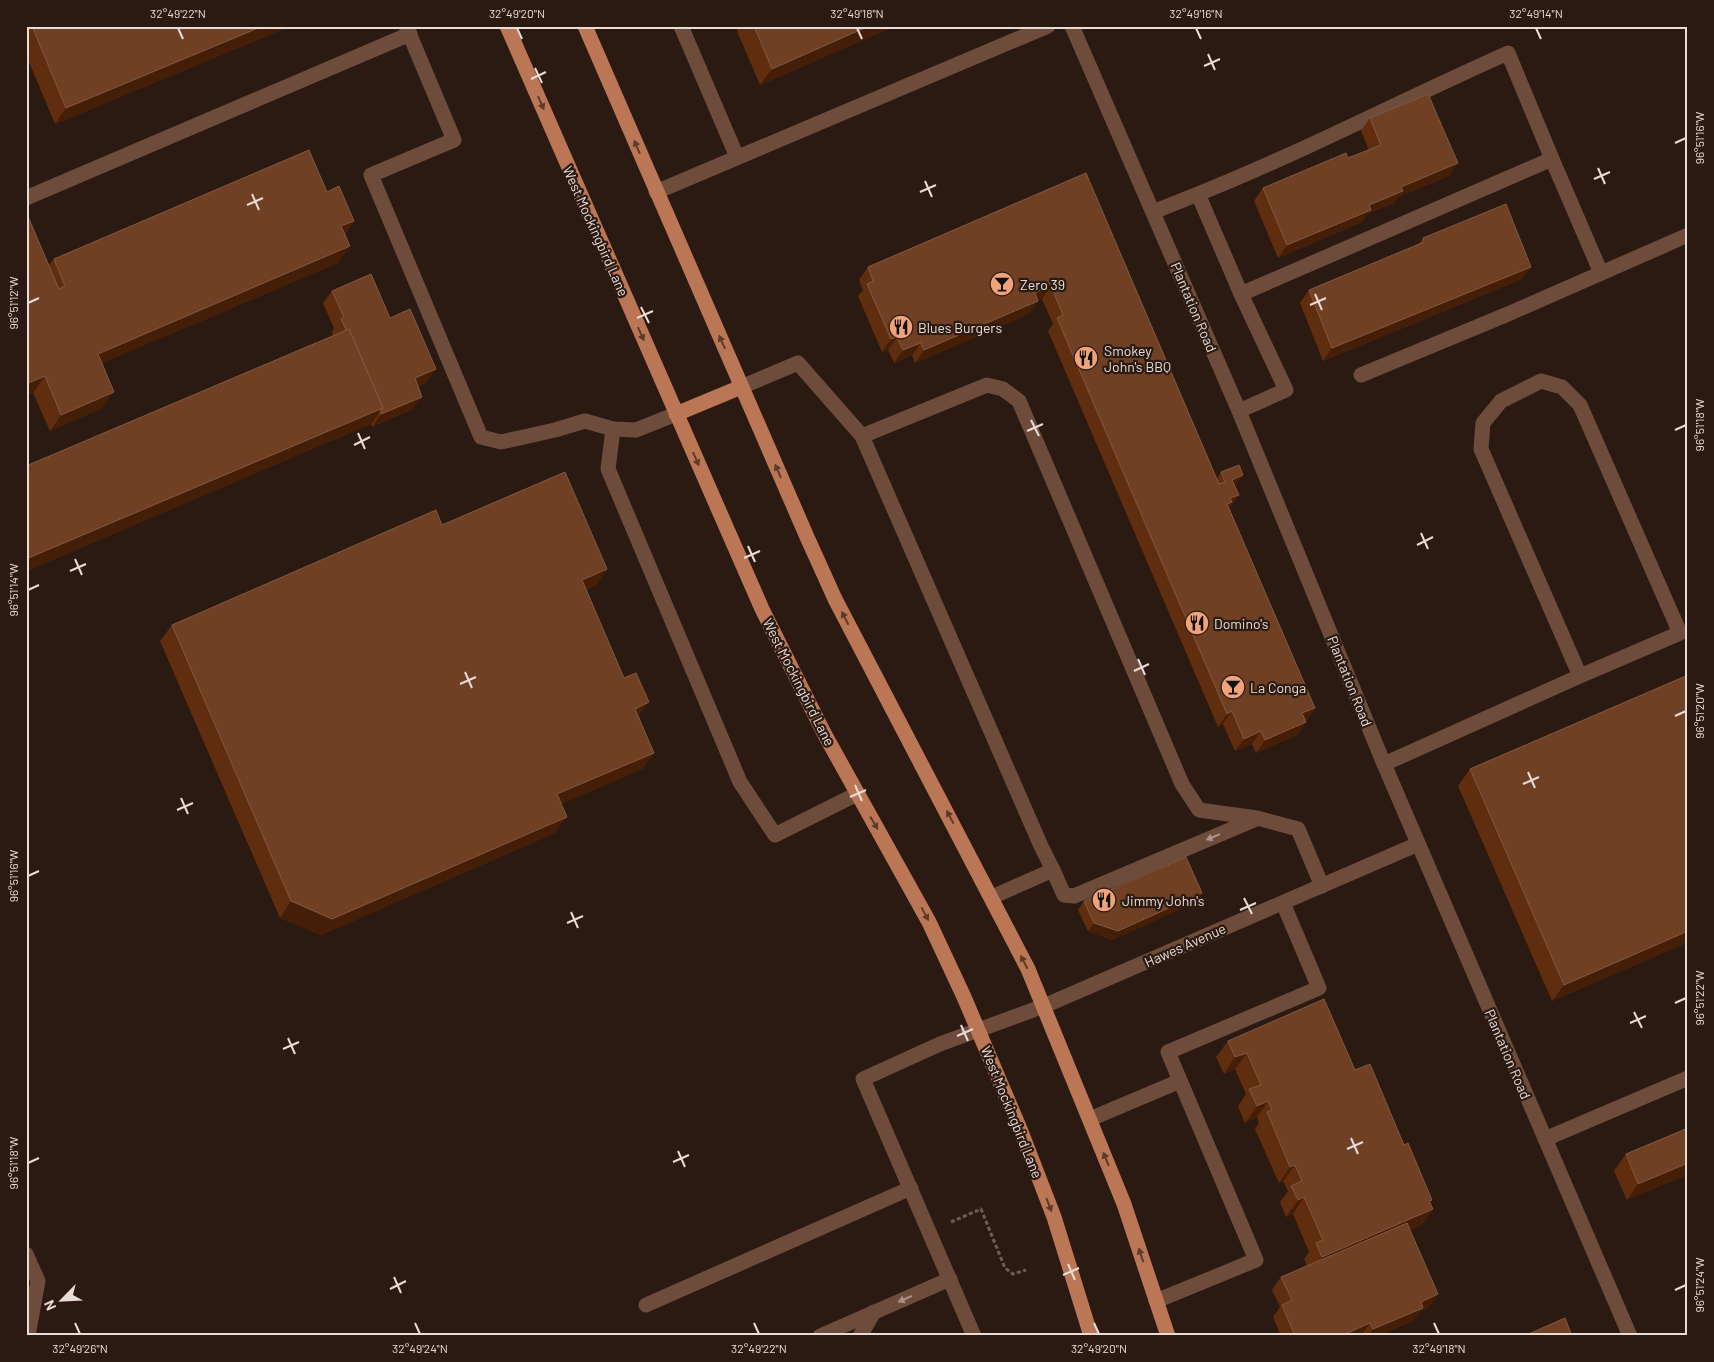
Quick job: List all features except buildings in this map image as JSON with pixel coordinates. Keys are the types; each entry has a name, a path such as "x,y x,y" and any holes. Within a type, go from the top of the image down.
{"main road":[{"name":"West Mockingbird Lane","path":"507,26 762,609 857,794 929,922 979,1030 1054,1217 1091,1336"},
{"path":"585,26 806,537 835,599 1028,969 1124,1204 1168,1336"},
{"path":"676,414 741,386"}],"street":[{"path":"681,26 737,157"},
{"path":"656,192 1048,26"},
{"name":"Plantation Road","path":"1072,26 1239,411 1384,764 1630,1336"},
{"path":"26,198 408,30 454,140 371,175 481,437 501,442 585,421 613,429 636,430 676,414"},
{"path":"1153,212 1244,176 1429,88 1508,53 1601,273"},
{"path":"1241,294 1552,160"},
{"path":"1198,194 1241,294 1286,390 1239,411"},
{"path":"1361,375 1688,235"},
{"path":"741,386 798,363 862,436 1040,846 1064,895 1074,896 1258,818"},
{"path":"1384,764 1680,633 1580,405 1562,387 1541,381 1501,401 1484,422 1481,449 1580,676"},
{"path":"862,436 987,386 1003,389 1019,401 1182,784 1199,810 1258,818 1298,829 1322,886"},
{"path":"613,429 608,469 740,782 775,835 857,794"},
{"name":"Hawes Avenue","path":"910,1188 863,1079 940,1044 1044,1006 1418,844"},
{"path":"992,897 1053,870"},
{"path":"1156,1301 1256,1260 1168,1052 1319,988 1283,903"},
{"path":"1545,1139 1688,1078"},
{"path":"1090,1119 1180,1081"},
{"path":"646,1306 910,1188 974,1336"},
{"path":"26,1254 38,1281 28,1336"},
{"path":"820,1336 950,1279"},
{"path":"860,1336 874,1312"}],"path":[{"path":"949,1223 981,1210 1005,1268 1013,1274 1026,1270"}],"place":[{"name":"Zero 39","path":"1002,284"},
{"name":"Blues Burgers","path":"901,327"},
{"name":"Smokey John's BBQ","path":"1086,358"},
{"name":"Domino's","path":"1197,623"},
{"name":"La Conga","path":"1233,687"},
{"name":"Jimmy John's","path":"1104,900"}]}
